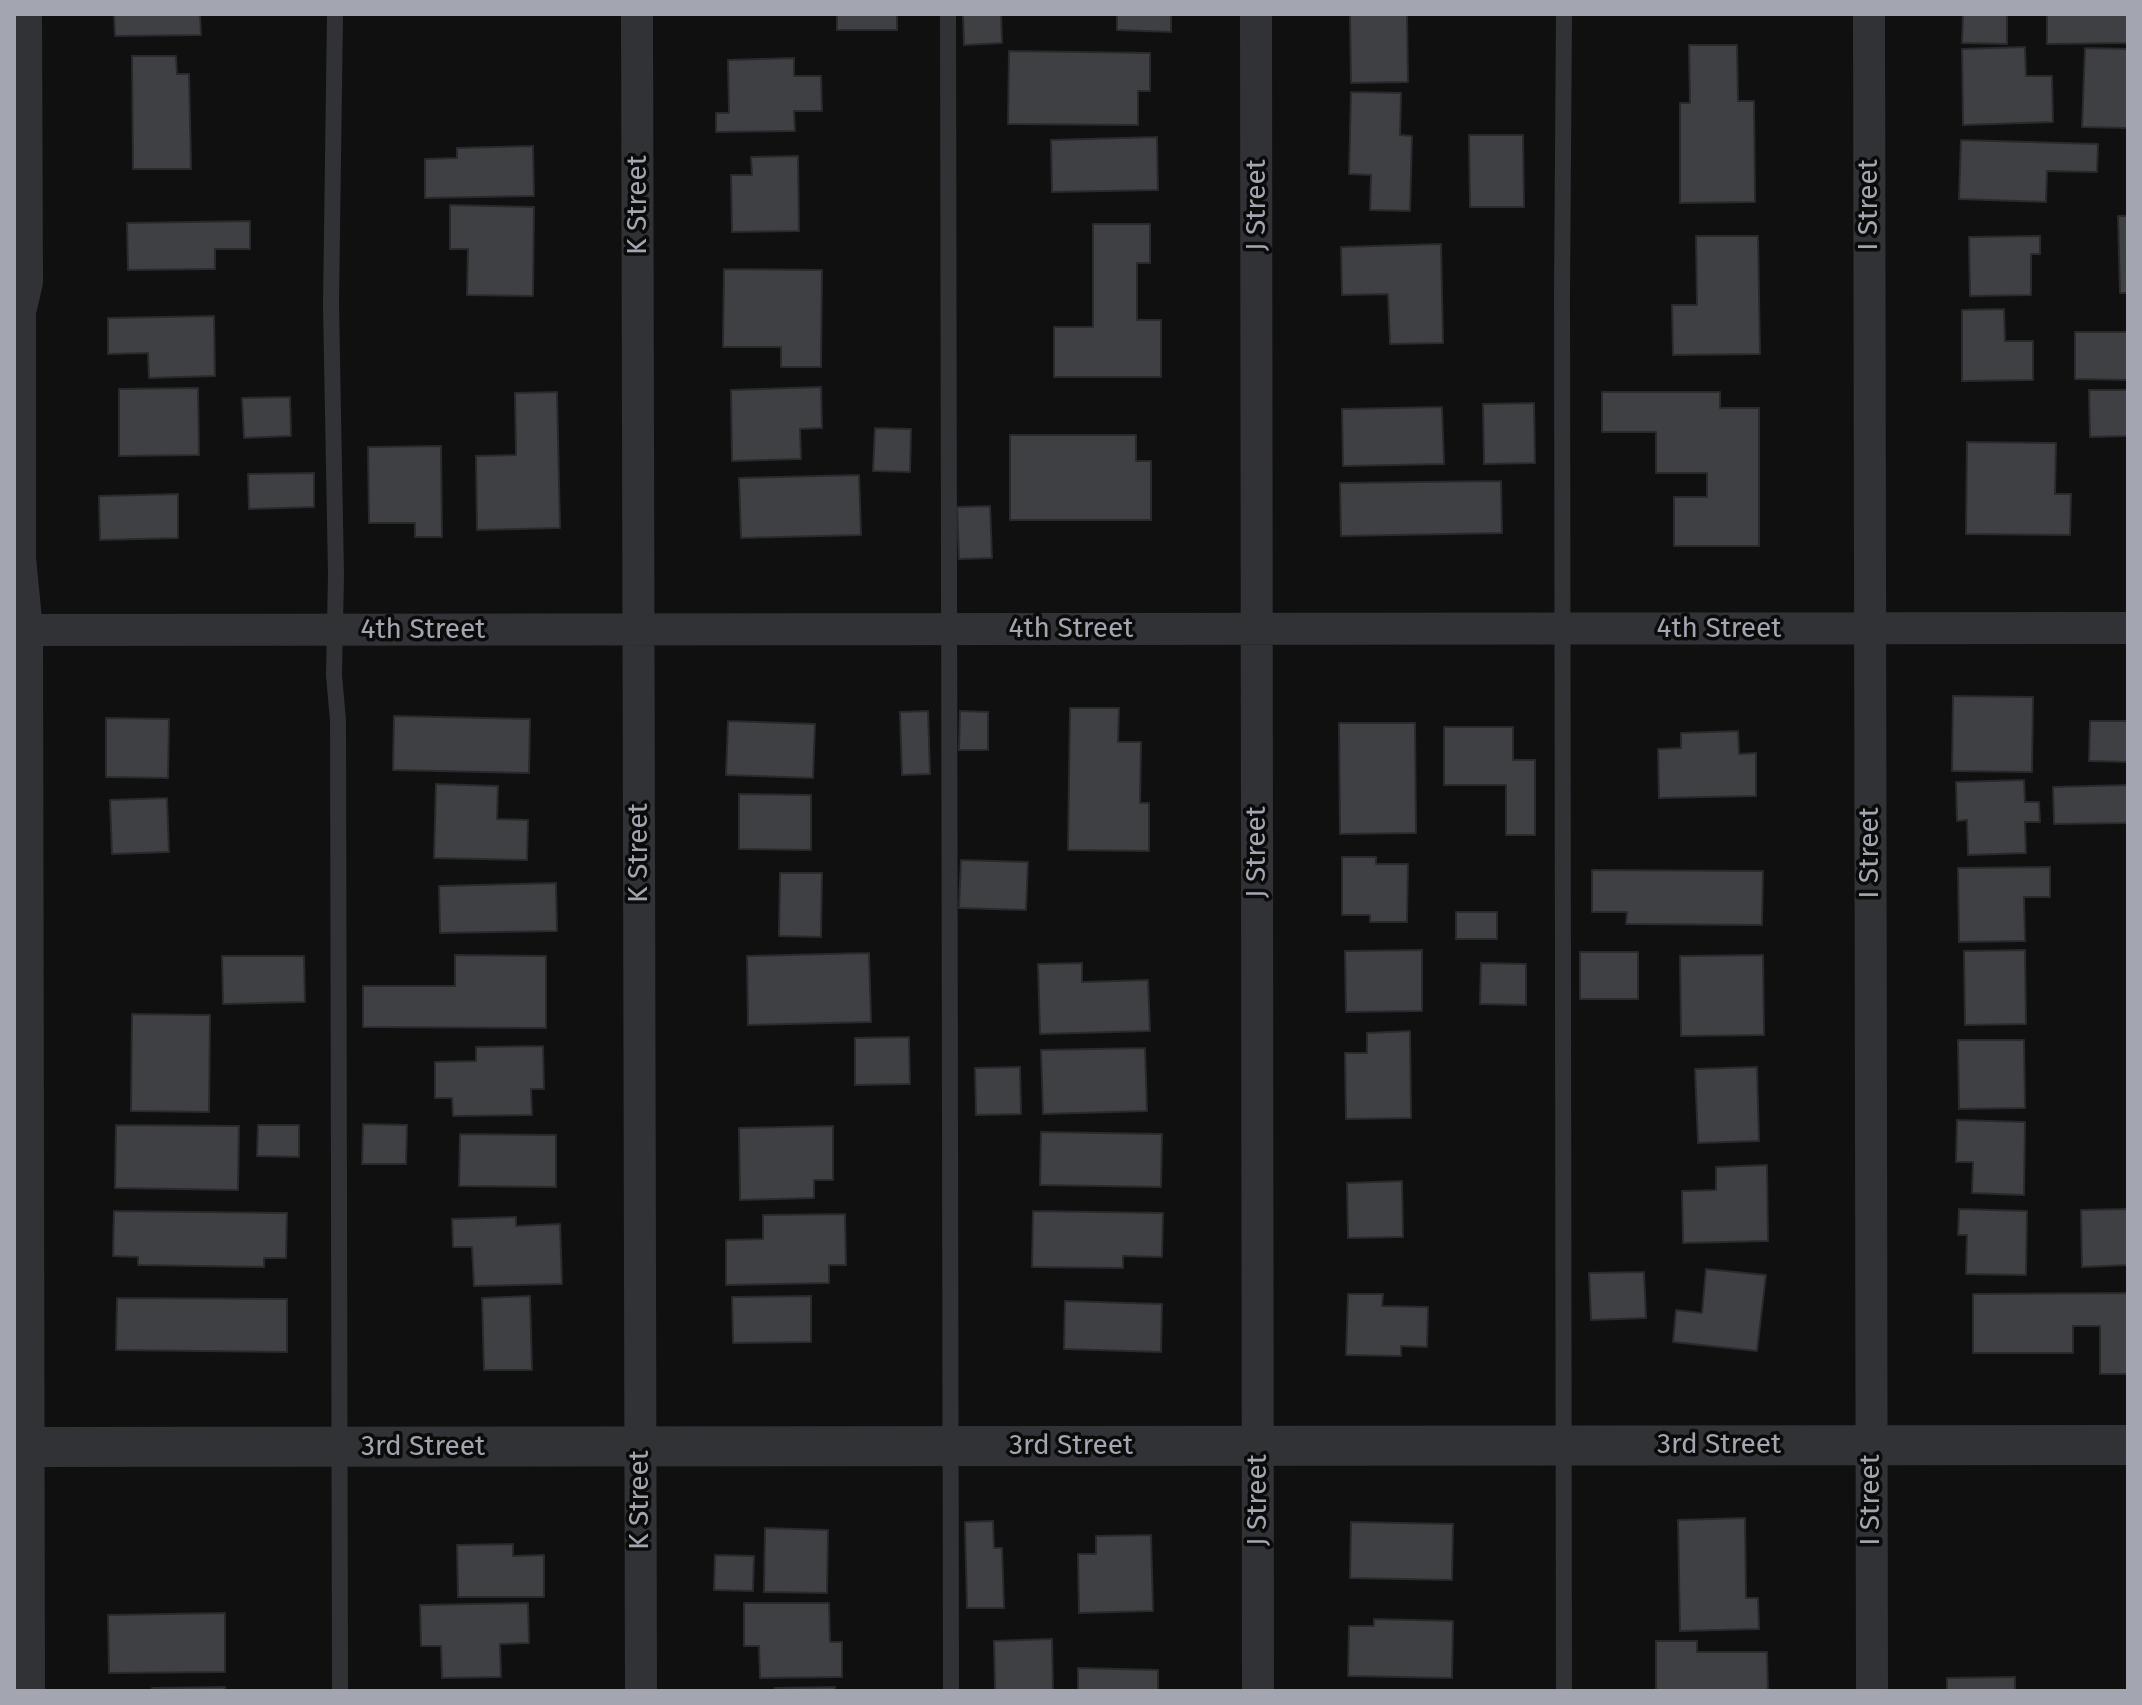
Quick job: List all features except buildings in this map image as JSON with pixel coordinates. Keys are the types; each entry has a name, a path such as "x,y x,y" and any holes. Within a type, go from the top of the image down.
{"street":[{"path":"26,14 27,282 20,312 21,1447 29,1691"},
{"name":"K Street","path":"637,14 641,1691"},
{"name":"J Street","path":"1256,14 1258,1691"},
{"name":"I Street","path":"1869,14 1872,1691"},
{"name":"4th Street","path":"21,630 2128,628"},
{"name":"3rd Street","path":"21,1447 2128,1445"}],"lane":[{"path":"335,14 331,304 334,675 338,721 340,1691"},
{"path":"948,14 951,1691"},
{"path":"1564,14 1564,1691"}]}
